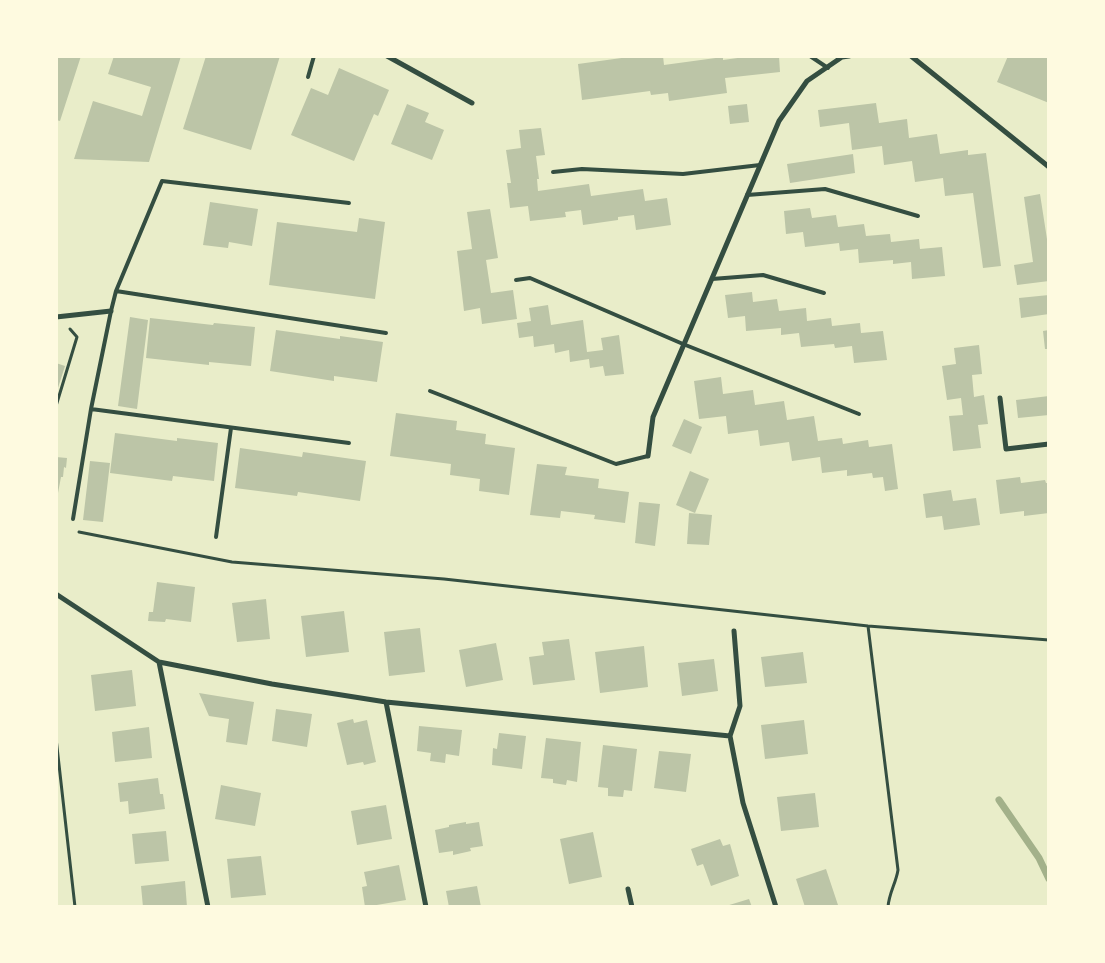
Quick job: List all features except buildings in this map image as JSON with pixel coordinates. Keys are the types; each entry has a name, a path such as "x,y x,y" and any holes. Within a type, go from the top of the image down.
{"street":[{"path":"387,56 472,103"},
{"path":"648,456 652,417 779,121 808,81 842,57 849,56"},
{"path":"911,56 1049,167"},
{"path":"58,317 111,311"},
{"path":"1000,398 1006,449 1049,444"},
{"path":"56,594 159,662 272,684 386,702 730,736"},
{"path":"734,631 740,706 730,736 743,803 776,907"},
{"path":"159,662 208,907"},
{"path":"386,702 426,907"},
{"path":"628,889 632,907"}],"lane":[{"path":"308,77 314,56"},
{"path":"810,56 828,68"},
{"path":"553,172 582,169 683,174 760,165"},
{"path":"73,519 91,410 116,291 162,181 349,203"},
{"path":"747,195 824,189 918,216"},
{"path":"712,279 763,274 824,294"},
{"path":"516,280 530,278 683,344 858,414"},
{"path":"116,291 386,333"},
{"path":"430,391 616,464 648,456"},
{"path":"91,410 349,443"},
{"path":"216,537 231,428"}],"path":[{"path":"56,406 77,337 58,317"},
{"path":"71,530 232,562 444,579 868,626 1049,640"},
{"path":"868,626 898,870 896,882 889,894 888,907"},
{"path":"56,738 75,907"}],"waterway":[{"path":"999,800 1039,858 1049,879"}]}
